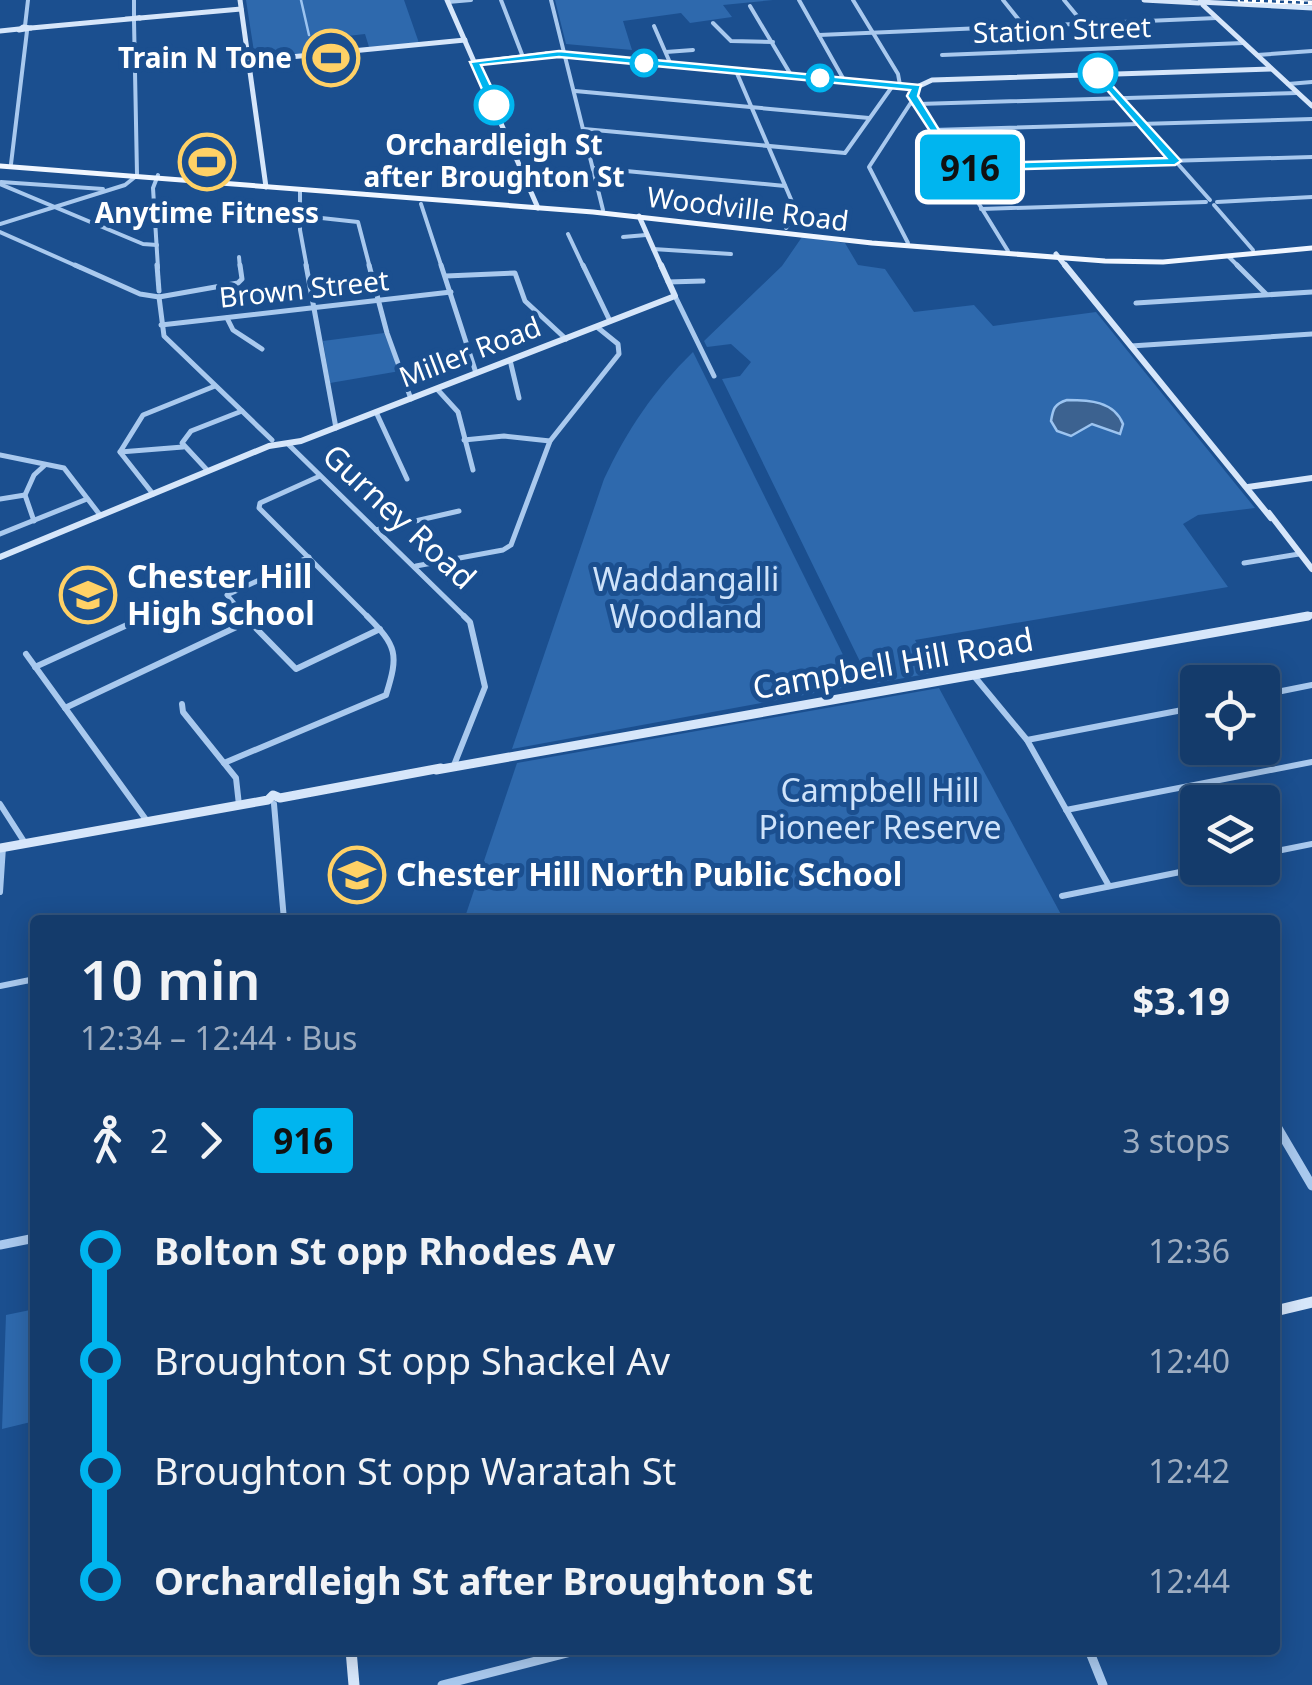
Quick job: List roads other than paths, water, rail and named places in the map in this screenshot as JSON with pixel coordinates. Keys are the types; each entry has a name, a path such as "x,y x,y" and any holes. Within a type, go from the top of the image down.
{"main road":[{"name":"Woodville Road","path":"0,165 136,175"},
{"name":"Woodville Road","path":"0,165 790,230"},
{"name":"Woodville Road","path":"267,185 603,210 908,243 1149,262 1312,246"},
{"name":"Woodville Road","path":"812,233 1057,256 1147,259 1312,246"}],"street":[{"path":"11,164 28,0"},
{"path":"0,224 125,186 136,175 134,0"},
{"path":"240,0 267,185"},
{"path":"471,0 448,1 538,207"},
{"path":"501,0 523,57"},
{"path":"551,0 603,210"},
{"path":"800,0 844,80"},
{"path":"853,0 1008,252"},
{"path":"1003,0 1024,26"},
{"path":"1064,0 1084,24"},
{"path":"1144,0 1312,8"},
{"path":"1202,4 1312,106"},
{"path":"750,6 791,76"},
{"path":"0,31 241,8"},
{"path":"819,35 1217,18"},
{"path":"713,22 731,41 773,42"},
{"path":"654,26 672,65"},
{"path":"248,61 465,40"},
{"name":"Station Street","path":"942,56 1243,43"},
{"path":"666,52 692,50"},
{"path":"1257,55 1312,51"},
{"path":"475,62 566,55 905,85 928,80 1272,69"},
{"path":"736,70 796,213 790,230"},
{"path":"1098,73 1253,250"},
{"path":"1288,84 1312,82"},
{"path":"584,128 844,153 869,118 905,85"},
{"path":"575,91 869,118"},
{"path":"908,243 869,167 910,103 1297,93"},
{"path":"933,130 1312,119"},
{"path":"956,168 1312,157"},
{"path":"594,168 786,186"},
{"path":"524,171 595,175"},
{"path":"157,177 162,325"},
{"path":"0,183 108,190"},
{"path":"0,183 143,244 157,246"},
{"path":"300,189 300,230 336,428"},
{"path":"982,209 1312,197"},
{"path":"420,204 476,373"},
{"path":"303,216 358,222 386,333 411,399"},
{"path":"640,216 689,330 714,376"},
{"path":"0,232 140,294 242,283 239,257"},
{"path":"568,234 610,321"},
{"path":"623,237 646,235"},
{"path":"653,249 731,254"},
{"path":"1057,256 1312,569"},
{"path":"1228,256 1267,295"},
{"path":"446,276 515,273 525,302 566,339"},
{"path":"668,282 703,281"},
{"name":"Brown Street","path":"162,325 452,292"},
{"path":"1136,303 1312,292"},
{"name":"Miller Road","path":"0,557 277,443 336,428 675,296"},
{"path":"227,318 233,330 262,349"},
{"name":"Gurney Road","path":"162,325 164,336 215,386 320,476 466,614 485,688 454,764"},
{"path":"416,566 508,548 550,441 620,354 615,340 597,326"},
{"path":"1131,346 1312,334"},
{"path":"510,360 519,398"},
{"path":"120,452 143,416 215,386"},
{"path":"437,388 458,412 473,470"},
{"path":"182,447 191,431 242,411"},
{"path":"376,412 407,478"},
{"path":"464,440 504,436 550,441"},
{"path":"120,452 182,447 208,472"},
{"path":"120,452 152,494"},
{"path":"2,457 68,472 100,516"},
{"path":"1225,462 1271,518"},
{"path":"34,521 25,495 34,475 46,464"},
{"path":"1232,474 1248,487 1259,507"},
{"path":"224,763 386,695 396,651 380,629 259,508 260,502 320,476"},
{"path":"1248,487 1312,478"},
{"path":"0,499 25,495"},
{"path":"0,534 87,499"},
{"path":"376,530 459,511"},
{"path":"1244,562 1300,554"},
{"path":"309,558 227,595 247,622 296,669 380,629"},
{"name":"Campbell Hill Road","path":"1,848 1312,614"},
{"path":"35,666 138,620"},
{"path":"65,708 247,622"},
{"path":"26,654 147,821"},
{"path":"973,675 1026,740 1109,886"},
{"path":"1280,692 1312,686"},
{"path":"182,704 236,778 240,805"},
{"path":"1026,740 1180,710"},
{"path":"465,744 466,757 484,761"},
{"name":"Campbell Hill Road","path":"436,770 484,761"},
{"path":"1066,810 1312,762"},
{"path":"274,801 284,915"},
{"path":"0,804 25,843"},
{"path":"1280,850 1312,844"},
{"path":"0,892 1,848"},
{"path":"1062,896 1180,872"},
{"path":"0,986 30,980"},
{"path":"1280,1132 1312,1186"},
{"path":"0,1246 30,1239"},
{"path":"1280,1310 1312,1302"},
{"path":"351,1655 354,1685"},
{"path":"442,1685 560,1655"},
{"path":"1092,1655 1103,1685"}],"waterway":[{"path":"301,0 309,35"}],"railway":[{"path":"1240,0 1312,3"}],"place":[{"name":"Train N Tone","path":"331,58"},
{"name":"Orchardleigh St after Broughton St","path":"494,105"},
{"name":"Anytime Fitness","path":"207,162"},
{"name":"Chester Hill High School","path":"88,595"},
{"name":"Chester Hill North Public School","path":"357,875"}],"park label":[{"name":"Waddangalli Woodland","path":"686,598"},
{"name":"Campbell Hill Pioneer Reserve","path":"880,810"}]}
